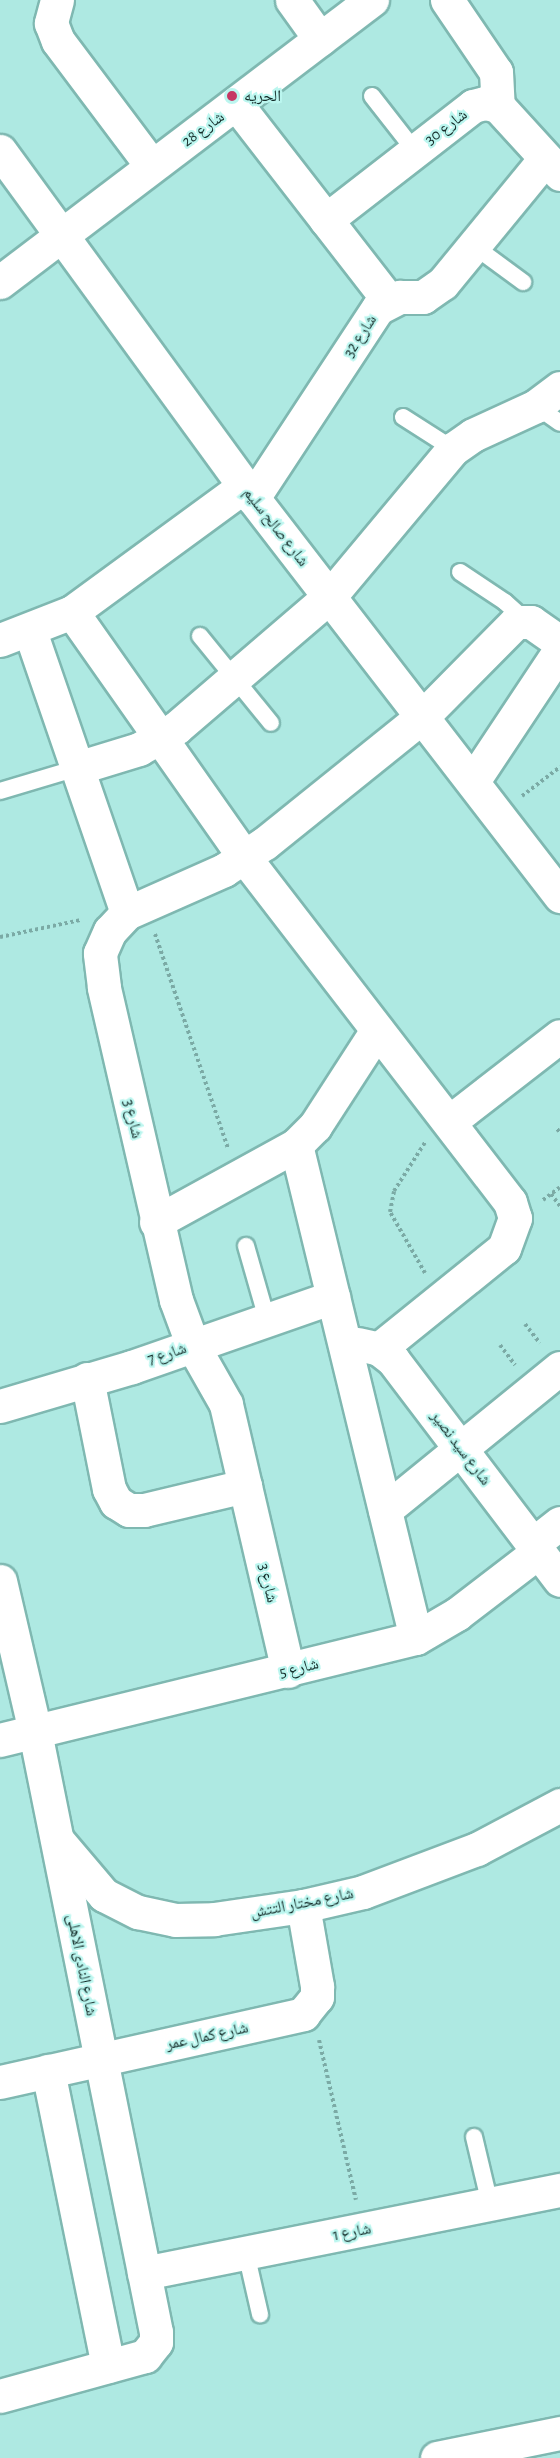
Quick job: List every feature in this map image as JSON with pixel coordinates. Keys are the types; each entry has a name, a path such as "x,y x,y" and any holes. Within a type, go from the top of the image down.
{"street":[{"path":"57,0 51,23 58,41 152,166"},
{"path":"292,0 320,39"},
{"name":"شارع 28","path":"61,235 237,105 372,0"},
{"path":"461,5 496,72 498,106 553,167"},
{"name":"شارع 30","path":"326,220 473,106 485,103 498,106"},
{"path":"237,105 389,302"},
{"name":"شارع صالح سليم","path":"0,151 248,492 423,716 560,897"},
{"name":"شارع 32","path":"248,492 378,308 389,302 433,291 474,246 553,167"},
{"path":"0,282 61,235"},
{"path":"77,768 159,740 330,596 453,449 473,435 552,406"},
{"path":"136,908 77,768 15,635 72,612 248,492"},
{"path":"72,612 159,740 245,858 510,1202 515,1218 504,1248 379,1348 344,1344"},
{"path":"473,781 558,656 525,620"},
{"name":"شارع 3","path":"288,1671 226,1404 193,1346 176,1300 156,1222 104,987 100,953 110,931 136,908 245,858 423,716 510,627 525,620"},
{"path":"156,1222 296,1144 315,1126 377,1030"},
{"path":"449,1122 560,1036"},
{"path":"296,1144 416,1638"},
{"name":"شارع 7","path":"0,1406 193,1346 267,1318 333,1297"},
{"name":"شارع سيد نصير","path":"379,1348 393,1359 560,1580"},
{"path":"384,1510 560,1368"},
{"path":"87,1379 109,1489 116,1502 129,1510 144,1510 245,1486"},
{"name":"شارع 5","path":"0,1740 416,1638 450,1618 536,1548 560,1523"},
{"name":"شارع النادى الاهلى","path":"0,1581 35,1732 156,2332 152,2350 108,2366"},
{"name":"شارع مختار التتش","path":"57,1840 104,1895 138,1912 175,1920 214,1919 303,1906 421,1872 477,1849 560,1805"},
{"path":"303,1906 317,1986 312,2006"},
{"name":"شارع كمال عمر","path":"0,2082 292,2018 312,2006"},
{"path":"0,2396 108,2366 48,2071"},
{"name":"شارع 1","path":"144,2273 560,2190"},
{"path":"437,2458 560,2433"}],"lane":[{"path":"372,96 415,151"},
{"path":"474,246 523,282"},
{"path":"403,417 453,449"},
{"path":"460,572 505,602 525,620"},
{"path":"200,636 271,723"},
{"path":"0,791 77,768"},
{"path":"246,1246 267,1318"},
{"path":"474,2137 490,2204"},
{"path":"246,2253 260,2314"}],"path":[{"path":"498,814 560,767"},
{"path":"0,937 136,908 238,1177"},
{"path":"441,1299 393,1222 390,1202 413,1156 449,1122"},
{"path":"551,1194 560,1206"},
{"path":"312,2006 363,2230"}],"place":[{"name":"الحريه","path":"232,96"}]}
